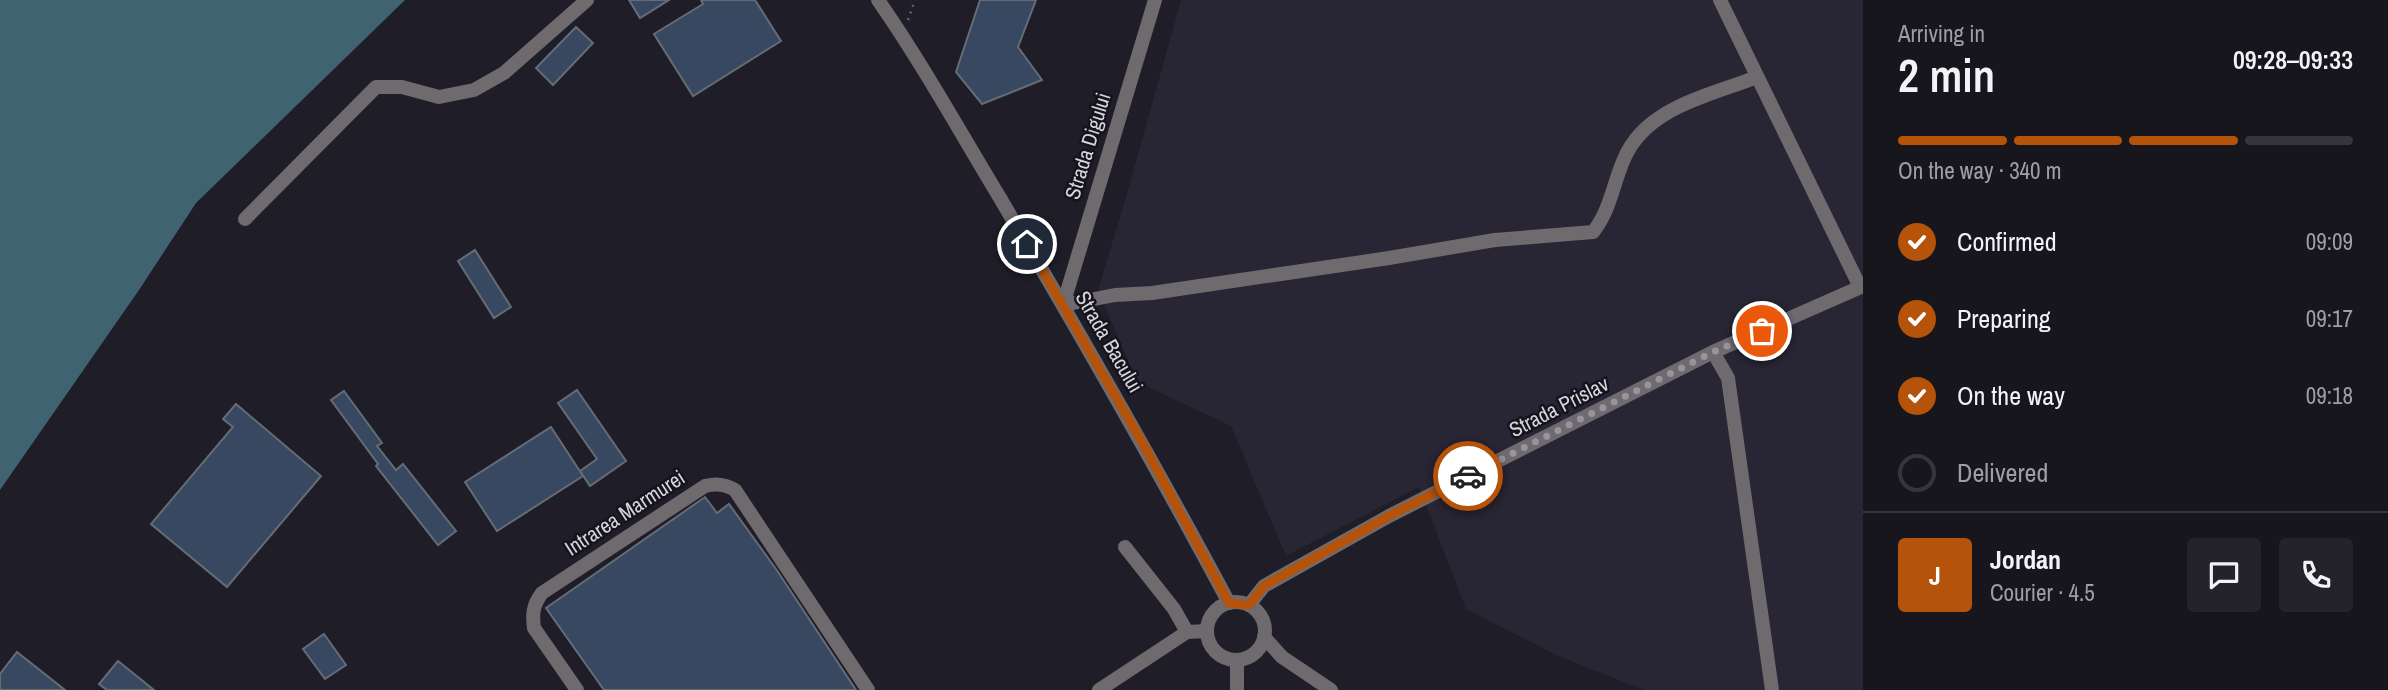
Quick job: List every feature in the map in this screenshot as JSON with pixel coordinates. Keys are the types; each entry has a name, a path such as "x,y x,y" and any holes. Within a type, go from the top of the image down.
{"street":[{"path":"245,219 376,87 402,86 439,97 474,90 504,73 587,0"},
{"name":"Strada Bacului","path":"878,0 1063,305 1142,442 1229,603"},
{"name":"Strada Digului","path":"1063,305 1155,0"},
{"path":"1720,0 1862,286"},
{"path":"1063,305 1115,295 1152,293 1389,258 1494,240 1593,232 1605,217 1613,183 1627,151 1644,127 1667,111 1757,77"},
{"name":"Strada Prislav","path":"1249,605 1264,586 1389,516 1713,352 1862,286"},
{"path":"1713,352 1728,378 1772,690"},
{"name":"Intrarea Marmurei","path":"577,690 534,628 534,604 542,593 705,485 728,485 735,490 867,690"},
{"path":"1125,547 1174,609 1187,632"},
{"path":"1264,637 1255,653 1237,660 1219,655 1208,640 1207,631 1213,613 1229,603 1249,605 1262,619 1264,637 1282,657 1331,690"},
{"path":"1099,690 1187,632 1207,631"},
{"path":"1237,660 1237,690"}],"shaded area":[{"path":"1181,0 1863,0 1863,690 1644,690 1556,655 1466,609 1419,487 1286,556 1231,426 1137,382 1098,290"}],"water":[{"path":"0,0 405,0 196,203 0,490"}],"building":[{"path":"629,0 669,0 640,18"},
{"path":"701,0 755,0 781,41 693,96 654,34 703,4"},
{"path":"980,0 1036,0 1018,47 1042,80 982,104 956,72"},
{"path":"576,27 593,43 553,85 536,68"},
{"path":"475,250 511,307 494,318 458,261"},
{"path":"577,390 626,461 590,486 580,471 597,459 558,403"},
{"path":"344,391 382,443 377,446 396,470 403,464 456,531 438,545 376,466 378,464 331,400"},
{"path":"236,404 321,476 227,587 151,524 233,427 223,419"},
{"path":"551,427 583,476 497,531 465,482"},
{"path":"705,497 717,513 729,504 776,569 856,690 604,690 546,608"},
{"path":"324,634 346,665 325,679 303,649"},
{"path":"17,652 65,690 0,690 0,674"},
{"path":"118,661 154,690 107,690 99,684"}],"way so far":[{"path":"1468,476 1713,352 1762,331"}],"route":[{"path":"1027,244 1142,442 1229,603 1249,605 1264,586 1389,516 1468,476"}]}
